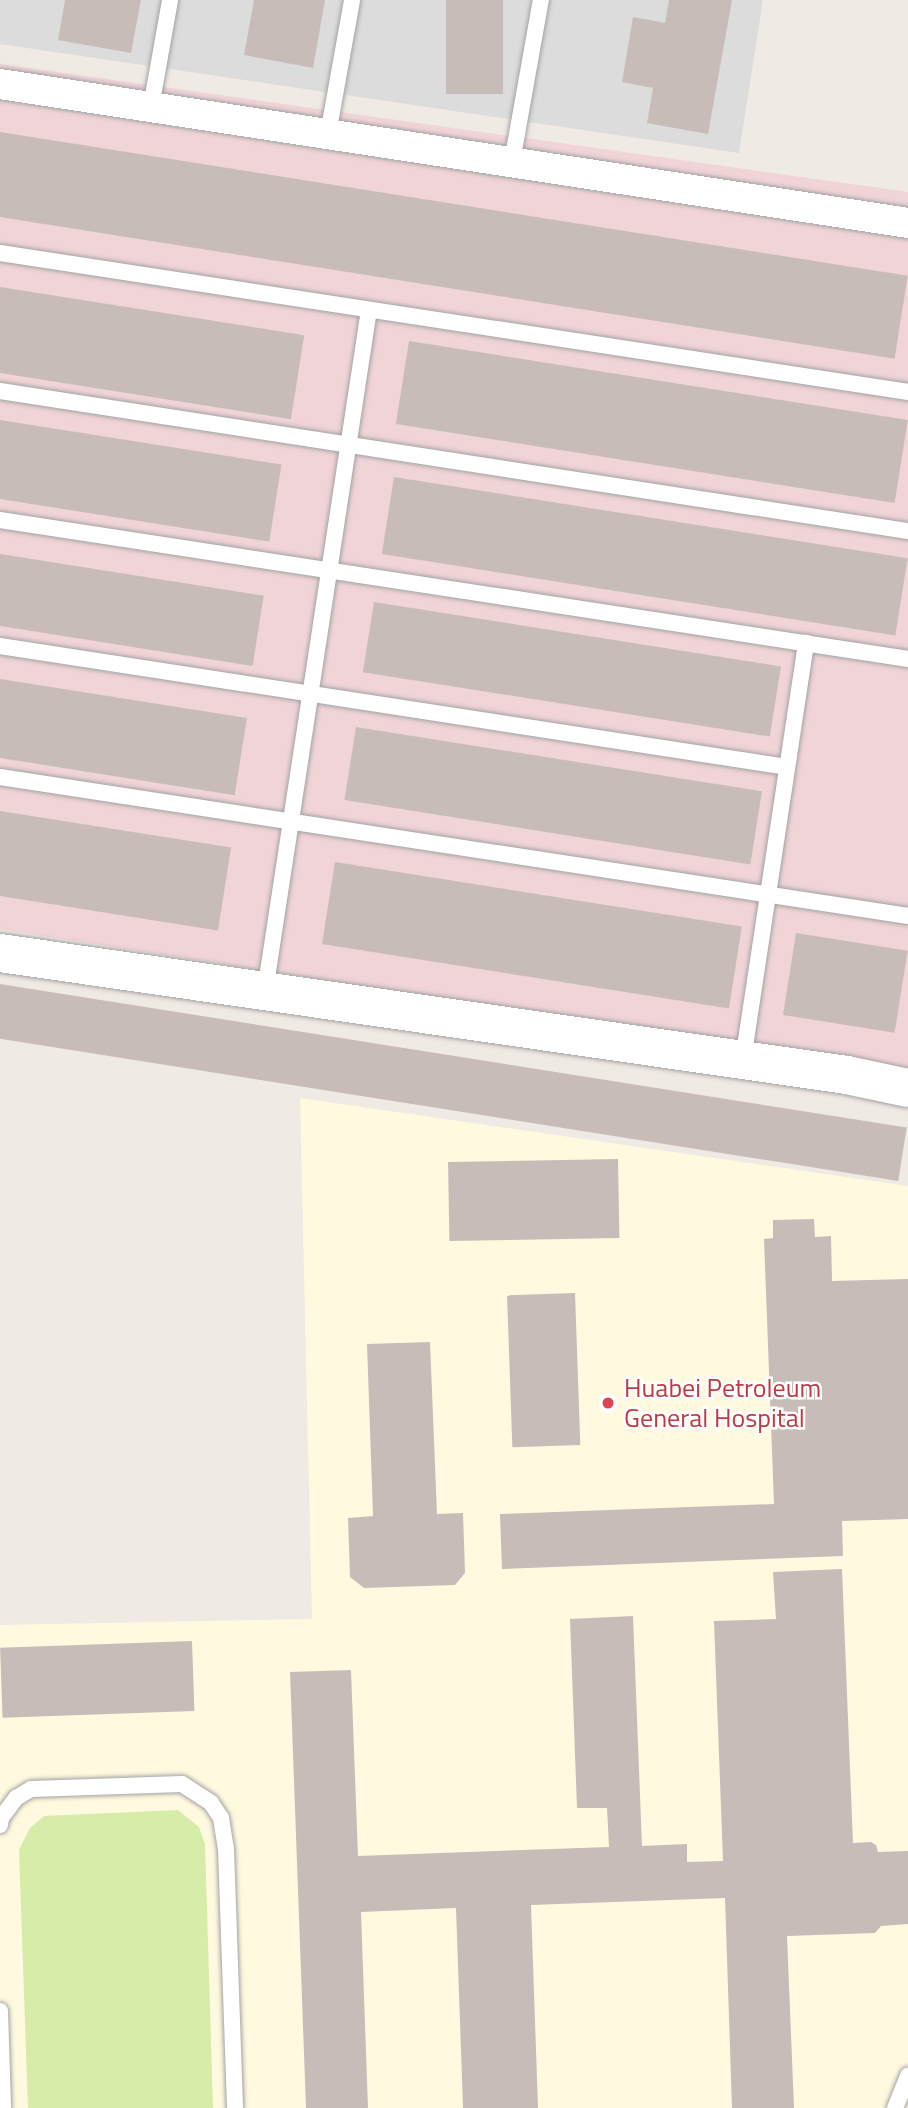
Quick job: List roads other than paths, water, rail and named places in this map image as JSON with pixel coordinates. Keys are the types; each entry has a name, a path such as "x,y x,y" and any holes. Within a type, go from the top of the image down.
{"street":[{"path":"0,84 908,223"},
{"path":"0,953 743,1060 908,1088"}],"lane":[{"path":"151,107 170,0"},
{"path":"328,134 352,0"},
{"path":"512,162 541,0"},
{"path":"0,253 908,393"},
{"path":"265,991 369,310"},
{"path":"0,391 908,531"},
{"path":"0,520 908,659"},
{"path":"743,1060 806,643"},
{"path":"0,646 787,767"},
{"path":"0,777 908,916"},
{"path":"0,1825 16,1798 31,1789 182,1784 211,1803 220,1818 226,1849 235,2108"},
{"path":"0,2011 3,2108"},
{"path":"895,2108 908,2076"}],"place":[{"name":"Huabei Petroleum General Hospital","path":"608,1403"}]}
